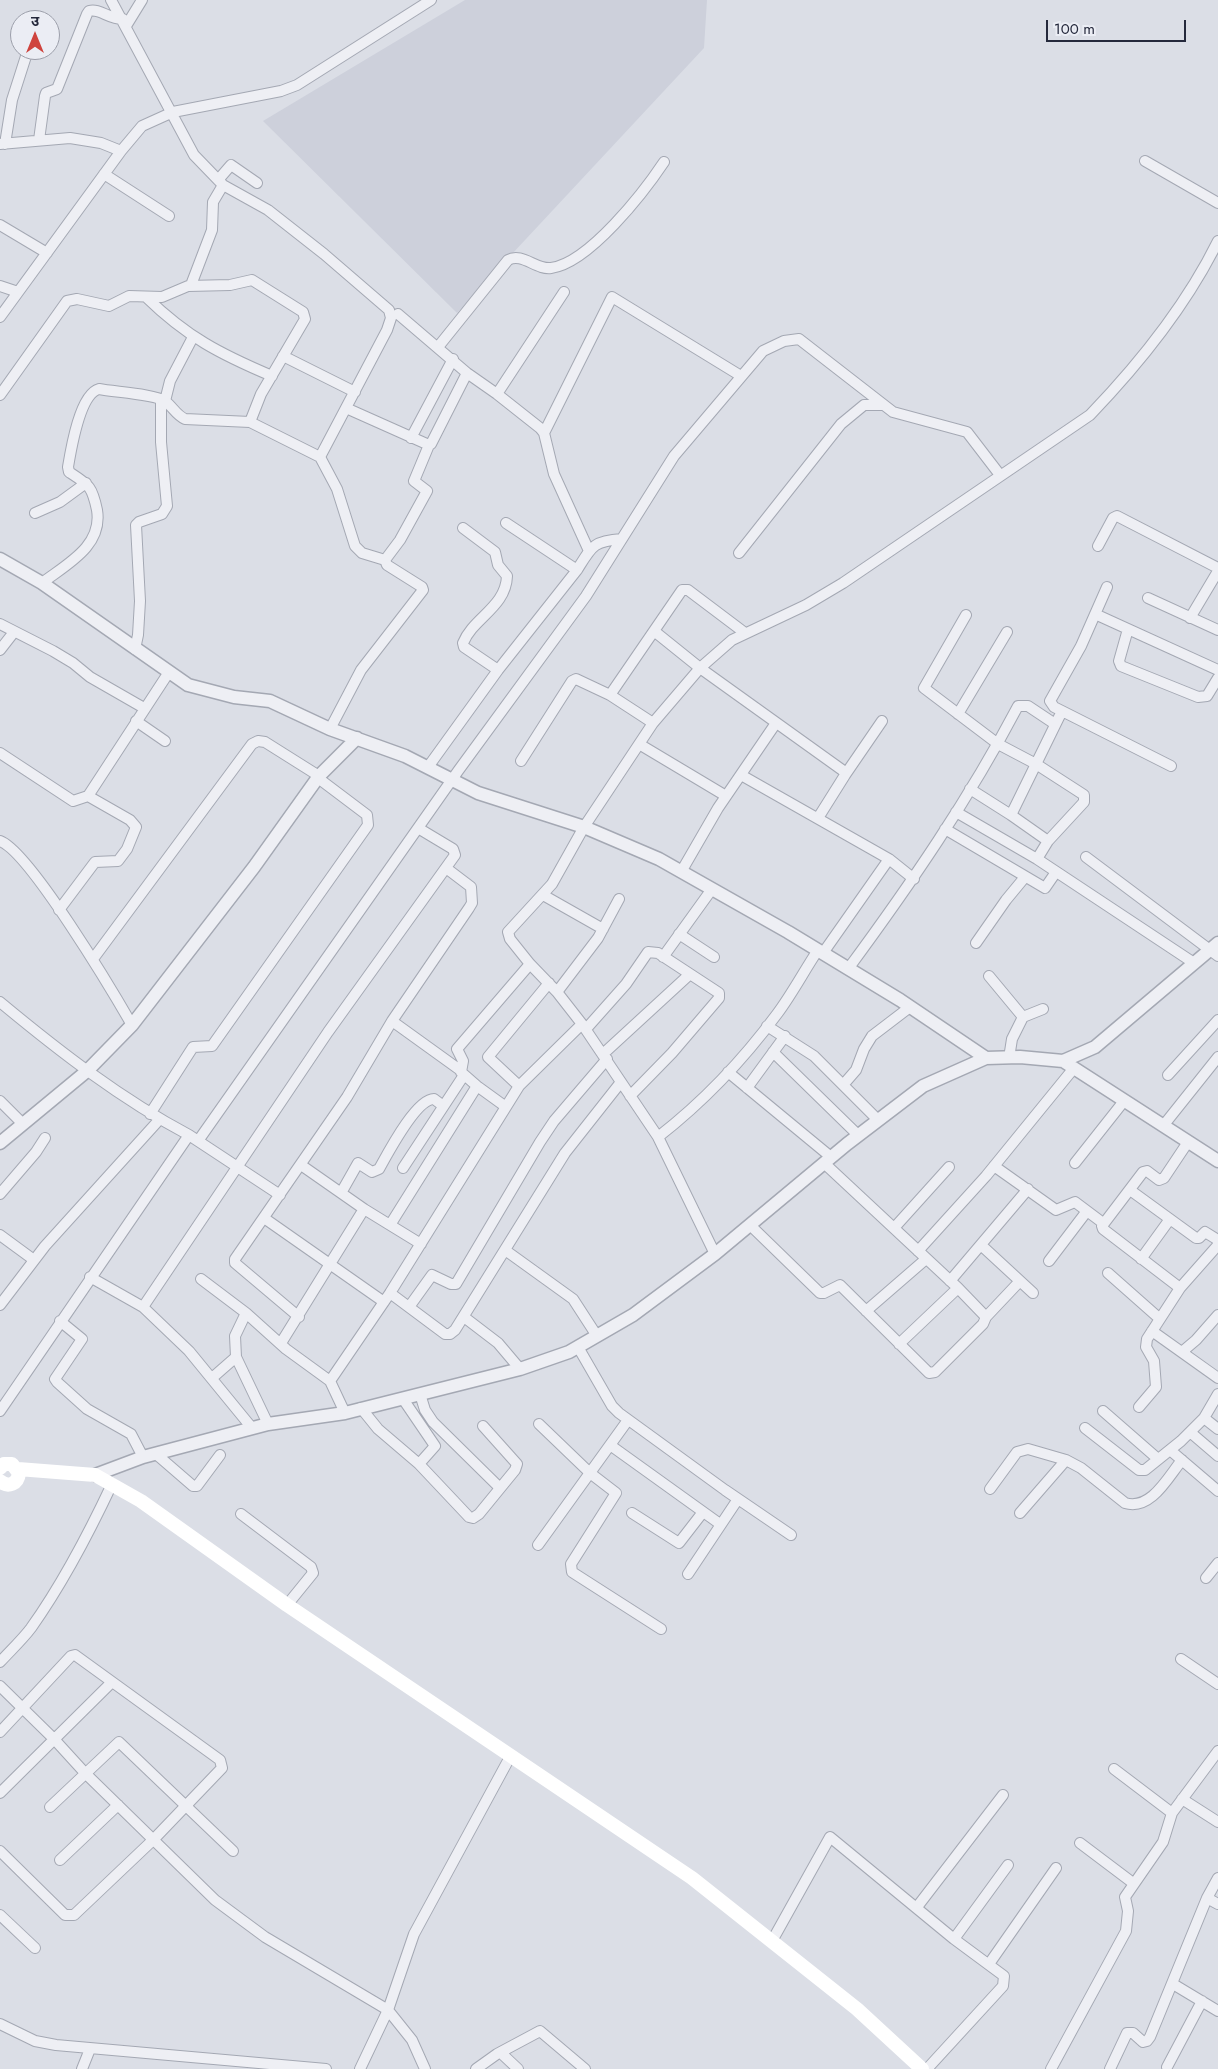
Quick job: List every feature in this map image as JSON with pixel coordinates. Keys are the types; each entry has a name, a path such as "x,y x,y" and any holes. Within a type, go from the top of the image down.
{"main road":[{"path":"0,1467 12,1464 18,1469 95,1475 112,1484 510,1757 672,1864 857,2009 922,2069"},
{"path":"1,1483 9,1485 15,1482 19,1476 18,1469"}],"street":[{"path":"111,0 120,21 173,112 194,155 221,183 268,210 324,254 389,310 391,318 387,330 320,457"},
{"path":"120,21 142,0"},
{"path":"0,317 121,150 142,126 173,112 281,91 297,85 432,0"},
{"path":"39,140 46,93 57,89 89,11 98,10 120,21"},
{"path":"25,60 12,100 2,144 70,138 101,143 121,150"},
{"path":"1144,161 1218,203"},
{"path":"438,347 508,260 522,259 542,268 551,268 576,258 613,227 644,192 664,162"},
{"path":"191,285 212,230 213,202 230,165 257,182"},
{"path":"104,174 169,216"},
{"path":"0,224 47,253"},
{"path":"715,1254 658,1137 584,1027 557,992 530,964 510,939 508,932 543,895 566,862 584,827 653,723 700,668 732,640 806,605 843,583 1090,415 1124,380 1172,320 1204,270 1218,241"},
{"path":"0,395 67,300 77,299 109,306 129,296 162,297 191,285 230,284 256,280 303,312 305,319 261,394 250,422"},
{"path":"0,286 18,292"},
{"path":"497,394 564,292"},
{"path":"146,297 193,337 236,360 272,376"},
{"path":"544,433 612,297 741,376"},
{"path":"398,314 453,359 467,373 497,394 544,433 554,474 590,551"},
{"path":"136,649 140,601 136,525 139,522 162,514 167,506 161,442 163,401 170,381 193,337"},
{"path":"198,1142 452,779 586,596 674,456 763,351 784,341 799,339 893,412 967,432 1000,475"},
{"path":"284,356 355,392"},
{"path":"411,438 453,359"},
{"path":"385,560 400,540 427,491 414,481 429,445 432,444 467,373"},
{"path":"42,583 84,552 96,535 98,515 93,490 69,472 68,467 74,438 88,396 99,389 163,401 178,416 185,420 250,422 320,457 337,490 355,546 362,553 385,560 387,565 422,587 423,590 361,670 330,729"},
{"path":"739,553 841,424 864,405 883,404"},
{"path":"346,408 429,445"},
{"path":"35,513 60,502 86,483"},
{"path":"1098,546 1113,518 1117,516 1218,569 1190,618"},
{"path":"506,523 577,570"},
{"path":"462,528 495,552 498,565 507,576 498,602 463,643 464,647 498,670"},
{"path":"428,767 498,670 590,551 600,541 622,538"},
{"path":"0,558 42,583 188,685 234,697 270,701 330,729 405,756 478,793 584,827 658,859 821,952 910,1007 986,1058"},
{"path":"1107,586 1080,646 1050,701 1054,708 1171,766"},
{"path":"610,695 678,592 684,589 745,633"},
{"path":"1148,598 1218,630"},
{"path":"1095,614 1218,670"},
{"path":"966,615 924,688 998,744 1036,764 1085,798 1084,802 1048,841 1037,859"},
{"path":"0,624 60,655 90,677 144,708"},
{"path":"1128,629 1119,661 1121,666 1198,697 1207,696 1218,678"},
{"path":"654,631 700,668 845,772 845,776"},
{"path":"0,650 14,632"},
{"path":"958,714 1007,632"},
{"path":"0,753 77,802 88,796 169,672"},
{"path":"521,761 572,681 580,680 610,695 653,723"},
{"path":"848,969 914,879 998,744 1018,706 1028,706 1055,724"},
{"path":"1011,815 1062,711"},
{"path":"136,720 165,741"},
{"path":"818,818 882,721"},
{"path":"681,872 726,796 776,723"},
{"path":"0,1143 87,1071 132,1025 254,867 319,777 357,738"},
{"path":"0,1305 34,1260 155,1117 193,1047 212,1046 368,825 367,815 319,777 265,742 258,741 252,744 93,959"},
{"path":"639,744 726,796"},
{"path":"741,775 889,859 914,879"},
{"path":"970,789 1048,841"},
{"path":"59,910 95,862 118,861 127,849 136,828 130,820 88,796"},
{"path":"956,812 1037,859 1194,963"},
{"path":"143,1307 339,1017 455,855 455,851 418,828"},
{"path":"945,829 1045,888 1056,872"},
{"path":"0,841 13,849 59,910 93,959 132,1025"},
{"path":"95,1475 142,1457 252,1428 345,1412 403,1399 520,1369 569,1352 633,1315 715,1254 858,1135 923,1086 986,1058 1063,1061 1095,1047 1194,963 1216,950 1086,857"},
{"path":"658,1137 689,1113 728,1072 767,1026 889,859"},
{"path":"299,1317 235,1263 235,1259 347,1097 392,1021 472,903 469,884 446,868"},
{"path":"976,943 1006,900 1025,877"},
{"path":"663,956 712,889"},
{"path":"543,895 602,929"},
{"path":"557,992 602,929 619,899"},
{"path":"679,934 714,957"},
{"path":"330,1381 384,1302 519,1086 584,1027 626,984 648,952 654,952 719,993 719,998 672,1053 630,1096"},
{"path":"403,1168 462,1073 463,1061 458,1055 458,1047 530,964"},
{"path":"409,1307 432,1275 451,1284 456,1284 554,1121 605,1056 690,974"},
{"path":"990,976 1023,1017"},
{"path":"519,1086 488,1057 549,983"},
{"path":"0,1002 87,1071 155,1117 189,1135 280,1195"},
{"path":"843,1085 856,1070 864,1049 872,1036 910,1007"},
{"path":"1009,1058 1016,1029 1023,1017 1043,1008"},
{"path":"1168,1075 1218,1020"},
{"path":"392,1021 506,1106"},
{"path":"767,1026 814,1056 878,1120"},
{"path":"747,1088 785,1036"},
{"path":"773,1052 858,1135"},
{"path":"1163,1126 1218,1058"},
{"path":"1063,1061 1218,1161"},
{"path":"918,1251 994,1166 1074,1068"},
{"path":"728,1072 828,1160 894,1228 986,1317"},
{"path":"390,1292 445,1334 450,1334 455,1330 565,1153 621,1082"},
{"path":"390,1224 477,1086"},
{"path":"341,1192 358,1163 372,1172 379,1169 412,1115 426,1100 434,1099 442,1105"},
{"path":"0,1101 23,1124"},
{"path":"1075,1163 1124,1101"},
{"path":"0,1410 189,1135"},
{"path":"0,1194 36,1152 45,1138"},
{"path":"1180,1288 1103,1229 1103,1223 1146,1171 1159,1180 1164,1178 1188,1142"},
{"path":"301,1165 421,1244"},
{"path":"994,1166 1056,1210 1072,1202 1103,1223"},
{"path":"894,1228 949,1167"},
{"path":"899,1344 954,1284 981,1245 1028,1189"},
{"path":"1130,1190 1196,1238 1199,1238 1205,1232 1218,1240"},
{"path":"281,1343 299,1317 364,1208"},
{"path":"1049,1261 1087,1211"},
{"path":"264,1218 384,1302"},
{"path":"1141,1259 1170,1219"},
{"path":"750,1225 820,1293 824,1294 840,1285 931,1373 983,1324 986,1317 1020,1281"},
{"path":"0,1235 34,1260"},
{"path":"981,1245 1033,1293"},
{"path":"1139,1407 1156,1387 1154,1360 1145,1344 1180,1288 1218,1245"},
{"path":"505,1250 573,1299 596,1336"},
{"path":"866,1311 926,1258"},
{"path":"1108,1273 1160,1319"},
{"path":"90,1277 143,1307 212,1378 252,1428"},
{"path":"201,1279 330,1381 345,1412"},
{"path":"246,1313 235,1336 236,1357 268,1424"},
{"path":"1182,1351 1196,1340 1218,1315"},
{"path":"464,1317 498,1343 520,1369"},
{"path":"60,1321 82,1339 59,1371 56,1379 57,1382 88,1409 131,1434 142,1457"},
{"path":"1152,1331 1218,1378"},
{"path":"578,1347 612,1406 628,1420 791,1535"},
{"path":"212,1378 236,1357"},
{"path":"420,1394 425,1410 433,1422 500,1488"},
{"path":"1084,1428 1139,1470 1145,1470 1170,1450 1204,1418 1218,1394"},
{"path":"403,1399 435,1446 419,1464"},
{"path":"361,1408 384,1435 419,1464 469,1517 473,1518 480,1514 515,1470 517,1464 483,1426"},
{"path":"1103,1411 1158,1459"},
{"path":"1204,1418 1218,1429"},
{"path":"538,1545 628,1420"},
{"path":"539,1424 590,1473 615,1490 616,1494 571,1564 572,1572 661,1629"},
{"path":"1190,1432 1218,1456"},
{"path":"610,1445 720,1524"},
{"path":"990,1489 1017,1452 1023,1449 1066,1460 1080,1468 1125,1503 1133,1505 1150,1499 1182,1460"},
{"path":"1170,1450 1218,1491"},
{"path":"156,1454 192,1486 197,1486 220,1455"},
{"path":"1020,1513 1066,1460"},
{"path":"0,1662 30,1629 44,1608 88,1535 112,1484"},
{"path":"688,1574 738,1499"},
{"path":"632,1513 679,1543 703,1512"},
{"path":"242,1514 311,1567 313,1573 287,1605"},
{"path":"1206,1578 1218,1562"},
{"path":"0,1732 73,1655 77,1655 111,1683 220,1760 222,1768 154,1840 79,1912 69,1917 0,1851"},
{"path":"1181,1659 1218,1684"},
{"path":"0,1793 111,1683"},
{"path":"2,1692 22,1708 54,1739 85,1773 215,1900 265,1937 388,2010 412,2040 426,2069"},
{"path":"50,1807 115,1744 122,1742 233,1851"},
{"path":"1051,2069 1126,1932 1128,1911 1125,1897 1163,1842 1172,1813 1217,1754"},
{"path":"360,2069 388,2010 414,1934 510,1757"},
{"path":"1114,1769 1172,1813"},
{"path":"917,1907 1003,1795"},
{"path":"1182,1798 1218,1822"},
{"path":"60,1860 118,1805"},
{"path":"772,1941 830,1837 954,1939 1004,1976 1003,1986 927,2069"},
{"path":"1080,1843 1134,1883"},
{"path":"954,1939 1008,1865"},
{"path":"989,1964 1056,1868"},
{"path":"1110,2069 1127,2033 1133,2033 1143,2042 1147,2041 1173,1984 1207,1898 1218,1878"},
{"path":"1207,1898 1218,1904"},
{"path":"0,1915 35,1948"},
{"path":"1173,1984 1218,2011"},
{"path":"1167,2067 1202,2001"},
{"path":"0,2024 35,2041 90,2048 322,2069"},
{"path":"476,2069 540,2031 585,2069"},
{"path":"82,2069 90,2048"},
{"path":"501,2053 515,2068"}],"shaded area":[{"path":"465,0 707,0 704,48 457,313 263,121"}]}
